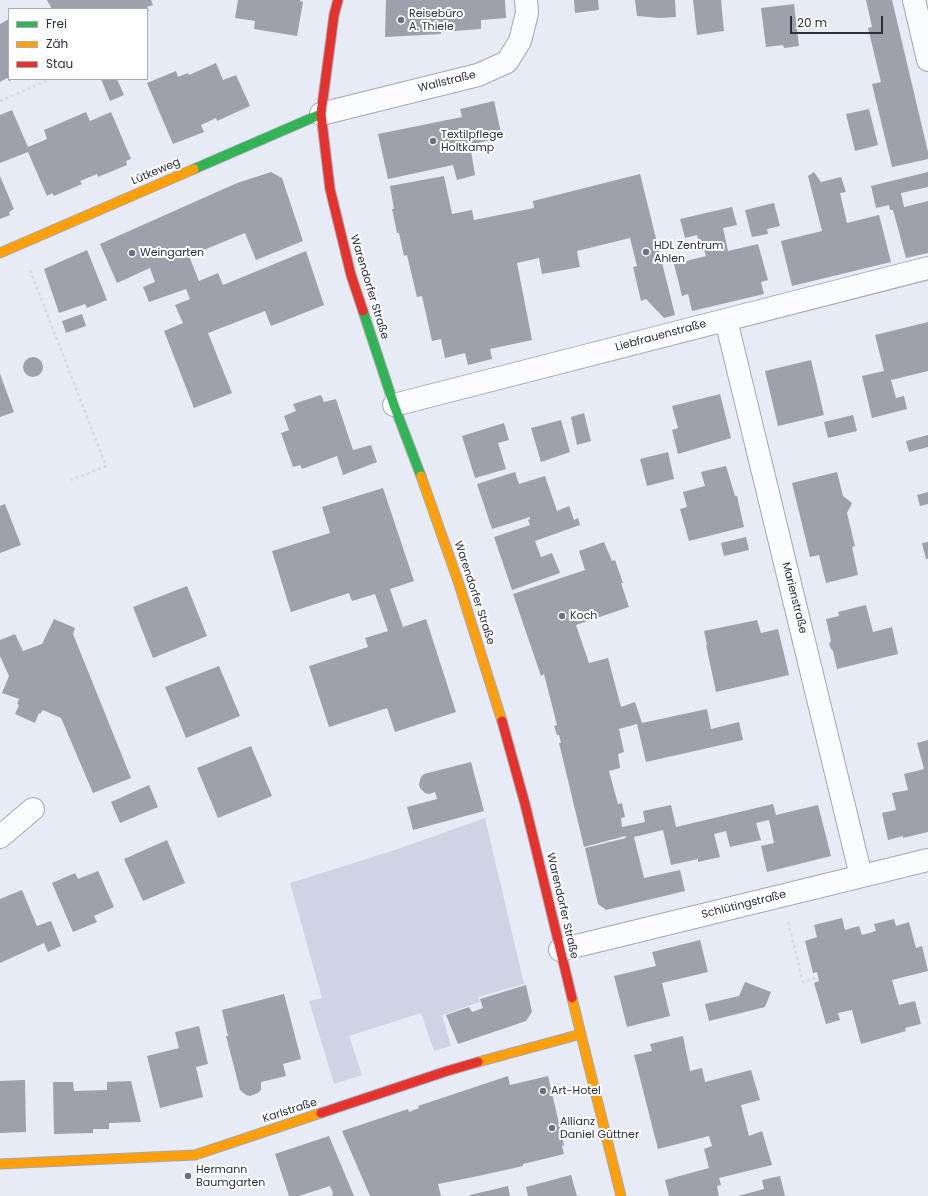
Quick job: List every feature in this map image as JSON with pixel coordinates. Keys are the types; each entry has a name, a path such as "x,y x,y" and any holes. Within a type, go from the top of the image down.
{"street":[{"name":"Warendorfer Straße","path":"338,0 334,15 321,114 330,189 351,275 394,405 426,487 477,640 525,804 621,1196"},
{"name":"Wallstraße","path":"321,114 478,75 507,62 520,41 527,13 526,0"},
{"path":"914,0 928,60"},
{"name":"Lütkeweg","path":"0,253 321,114"},
{"name":"Liebfrauenstraße","path":"394,405 928,268"},
{"name":"Marienstraße","path":"726,320 861,876"},
{"path":"0,837 33,808"},
{"name":"Schlütingstraße","path":"560,950 928,860"},
{"name":"Karlstraße","path":"0,1164 196,1155 447,1071 581,1034"}],"path":[{"path":"0,101 49,80"},
{"path":"20,244 106,466 72,480"},
{"path":"781,896 803,982 818,977"}],"shaded area":[{"path":"485,818 524,984 478,997 480,1002 442,1015 451,1046 434,1051 421,1013 349,1036 362,1075 334,1084 309,1001 322,998 290,883 395,850"}],"building":[{"path":"47,0 151,0 153,5 148,8 51,8"},
{"path":"238,0 300,0 303,2 297,36 254,29 255,21 235,18"},
{"path":"386,0 505,0 506,18 481,20 481,29 441,32 441,34 385,37"},
{"path":"574,0 598,0 599,10 575,13"},
{"path":"635,0 675,0 676,17 660,18 637,16"},
{"path":"693,0 721,0 724,31 697,35"},
{"path":"866,0 892,0 928,152 928,159 892,167 872,84 881,82 868,28 872,27"},
{"path":"794,4 799,46 784,48 783,45 766,47 761,8"},
{"path":"8,20 8,80 7,78 0,82 0,24"},
{"path":"216,63 223,80 236,75 250,106 217,121 216,118 201,125 204,132 173,144 147,83 176,71 178,77 188,73 189,75"},
{"path":"101,80 117,80 124,95 110,101"},
{"name":"Textilpflege Holtkamp","path":"494,101 502,137 470,145 475,175 457,180 453,165 388,179 378,134 462,117 460,109"},
{"path":"869,109 878,145 855,151 846,114"},
{"path":"12,110 28,147 47,139 44,130 86,112 90,121 111,112 131,159 126,161 127,165 98,177 97,174 80,181 82,184 54,196 52,193 47,196 28,152 0,163 0,115"},
{"path":"271,172 282,178 303,241 256,260 245,233 189,256 199,281 218,273 223,285 306,251 324,305 271,326 265,311 208,333 232,393 194,408 164,331 183,323 175,305 190,299 186,289 149,302 143,287 155,282 150,268 117,283 100,244 237,183"},
{"path":"814,172 821,182 841,177 846,192 840,193 847,223 879,215 891,262 792,286 781,241 822,231 808,176"},
{"path":"928,172 928,187 901,193 904,207 928,201 928,253 906,258 893,210 890,210 889,205 876,208 871,186"},
{"path":"640,174 675,315 664,318 646,299 641,301 633,267 637,266 630,238 577,251 580,267 542,274 539,258 517,263 532,340 490,349 492,359 468,365 465,353 445,358 441,339 432,341 422,296 417,297 407,255 404,256 399,233 397,233 392,209 394,209 390,186 444,176 452,214 472,210 474,220 534,208 533,201"},
{"path":"0,176 14,209 9,212 10,215 0,219"},
{"path":"774,203 780,226 767,229 768,234 752,237 745,210"},
{"path":"732,207 737,225 723,228 728,251 758,244 768,280 761,282 764,294 692,311 688,294 682,296 674,264 706,256 703,245 700,246 697,235 685,238 680,219"},
{"path":"87,250 107,300 87,308 85,304 59,313 44,269"},
{"path":"82,314 86,326 66,333 62,321"},
{"path":"928,322 928,371 891,380 896,398 904,396 907,409 872,418 862,376 884,371 875,335"},
{"path":"33,357 40,360 43,367 40,374 33,377 26,374 23,367 26,360"},
{"path":"811,360 824,415 778,426 765,371"},
{"path":"0,374 14,412 0,417"},
{"path":"720,394 731,438 678,454 672,430 678,428 672,406"},
{"path":"321,395 324,402 336,399 353,450 371,445 377,462 343,475 337,456 302,469 300,465 293,467 281,433 289,430 284,416 296,411 293,404"},
{"path":"584,413 591,441 577,445 571,417"},
{"path":"853,415 857,431 828,438 824,422"},
{"path":"561,420 570,452 541,462 531,428"},
{"path":"504,423 509,440 498,443 506,469 475,478 462,436"},
{"path":"928,435 928,447 909,452 906,441"},
{"path":"668,452 674,479 647,486 640,459"},
{"path":"726,466 735,496 737,496 744,527 689,541 680,509 687,507 683,492 705,486 701,472"},
{"path":"515,472 519,484 545,476 557,511 569,506 574,520 578,518 580,525 535,541 541,557 552,553 560,573 512,590 494,537 530,525 528,520 530,517 492,529 477,484"},
{"path":"837,472 843,496 852,503 847,513 855,546 852,547 858,575 826,583 819,555 810,557 792,483"},
{"path":"383,488 414,581 390,589 403,627 426,619 456,712 395,732 387,708 329,727 309,666 368,647 365,638 388,631 375,594 352,601 349,593 291,612 272,551 330,533 322,507"},
{"path":"928,492 928,504 920,506 917,495"},
{"path":"5,504 21,545 0,553 0,506"},
{"path":"746,537 749,550 724,556 721,543"},
{"path":"604,542 612,561 615,560 629,607 576,625 589,663 608,658 621,707 635,702 642,723 707,709 711,729 739,722 743,740 646,762 637,724 619,729 624,752 618,754 620,768 609,771 618,804 622,803 625,817 621,818 622,827 645,822 643,811 671,805 676,827 773,804 776,815 818,805 831,856 767,872 761,846 774,843 769,820 756,823 761,840 730,847 726,831 714,834 720,857 698,862 698,859 671,865 663,830 634,837 644,878 680,870 685,891 606,910 598,904 585,848 626,838 625,836 584,847 559,743 561,743 554,726 557,725 544,674 541,676 513,594 585,570 579,551"},
{"path":"928,542 928,559 926,559 922,543"},
{"path":"187,586 207,636 153,658 133,607"},
{"path":"866,605 873,632 892,627 898,654 837,669 833,651 829,644 831,641 826,619 839,616 838,612"},
{"path":"54,619 75,628 73,634 131,778 93,793 61,718 43,710 40,714 39,713 35,723 15,714 19,705 17,704 19,699 2,693 9,676 0,656 0,640 15,634 23,651 42,644"},
{"path":"757,620 761,633 778,629 789,675 716,692 704,631"},
{"path":"219,666 240,716 186,738 165,687"},
{"path":"928,740 928,832 888,840 882,813 896,810 892,793 908,790 904,774 924,769 917,743"},
{"path":"251,746 272,796 218,818 197,768"},
{"path":"471,762 484,811 413,830 407,807 437,799 435,792 429,794 425,793 420,788 419,784 421,777 424,774"},
{"path":"149,785 158,807 120,823 111,802"},
{"path":"167,840 185,883 143,901 124,859"},
{"path":"98,871 114,907 94,916 97,922 73,932 52,883 75,873 78,879"},
{"path":"22,890 37,926 51,921 61,946 48,952 44,943 0,963 0,899"},
{"path":"842,918 845,930 859,926 862,935 876,931 874,924 894,919 896,926 909,922 916,948 922,946 928,971 892,980 899,1005 915,1001 921,1024 905,1028 906,1031 861,1044 852,1010 838,1013 840,1020 826,1024 814,983 819,981 817,972 813,973 805,941 817,937 814,925"},
{"path":"700,940 708,972 662,983 670,1016 627,1027 614,976 656,966 652,952"},
{"path":"745,982 771,992 765,1007 709,1021 705,1004 739,996"},
{"path":"526,985 532,1012 526,1021 458,1044 446,1015 469,1007 472,1012 483,1008 480,999"},
{"path":"284,994 301,1059 283,1064 286,1076 261,1082 261,1090 258,1093 250,1096 246,1095 240,1090 226,1036 228,1036 222,1010"},
{"path":"199,1026 208,1064 196,1067 203,1097 160,1108 147,1056 179,1048 175,1032"},
{"path":"683,1036 690,1071 702,1068 705,1082 751,1070 760,1100 741,1105 749,1136 762,1131 772,1165 719,1178 721,1185 717,1186 719,1196 669,1196 665,1180 709,1168 704,1149 712,1146 709,1136 658,1149 634,1055 652,1051 650,1044"},
{"path":"508,1076 510,1085 548,1076 564,1145 562,1146 564,1154 523,1164 523,1166 438,1184 441,1196 370,1196 342,1131 408,1109 409,1112 419,1108 418,1106"},
{"path":"25,1080 26,1132 0,1133 0,1081"},
{"path":"131,1081 141,1122 109,1123 109,1129 93,1129 93,1133 54,1134 53,1082 73,1082 74,1091 107,1090 107,1082"},
{"path":"329,1136 354,1196 332,1196 333,1193 330,1186 299,1196 289,1196 275,1154"},
{"path":"571,1175 577,1196 528,1196 526,1187"},
{"path":"780,1176 785,1196 738,1196 764,1189 762,1180"},
{"path":"508,1186 510,1196 470,1196 470,1195"}],"traffic: fast":[{"path":"194,169 321,114"},
{"path":"363,311 394,405 421,476"}],"traffic: slow":[{"path":"0,253 194,169"},
{"path":"421,476 459,584 502,721"},
{"path":"572,998 621,1196"},
{"path":"478,1062 581,1034"},
{"path":"0,1164 195,1155 321,1113"}],"traffic: jam":[{"path":"338,0 334,15 321,114 330,189 351,275 363,311"},
{"path":"502,721 525,804 572,998"},
{"path":"321,1113 478,1062"}],"place":[{"name":"Reisebüro A. Thiele","path":"401,20"},
{"name":"Textilpflege Holtkamp","path":"433,141"},
{"name":"HDL Zentrum Ahlen","path":"646,252"},
{"name":"Weingarten","path":"132,253"},
{"name":"Koch","path":"562,616"},
{"name":"Art-Hotel","path":"543,1091"},
{"name":"Allianz Daniel Güttner","path":"552,1128"},
{"name":"Hermann Baumgarten","path":"188,1176"}]}
